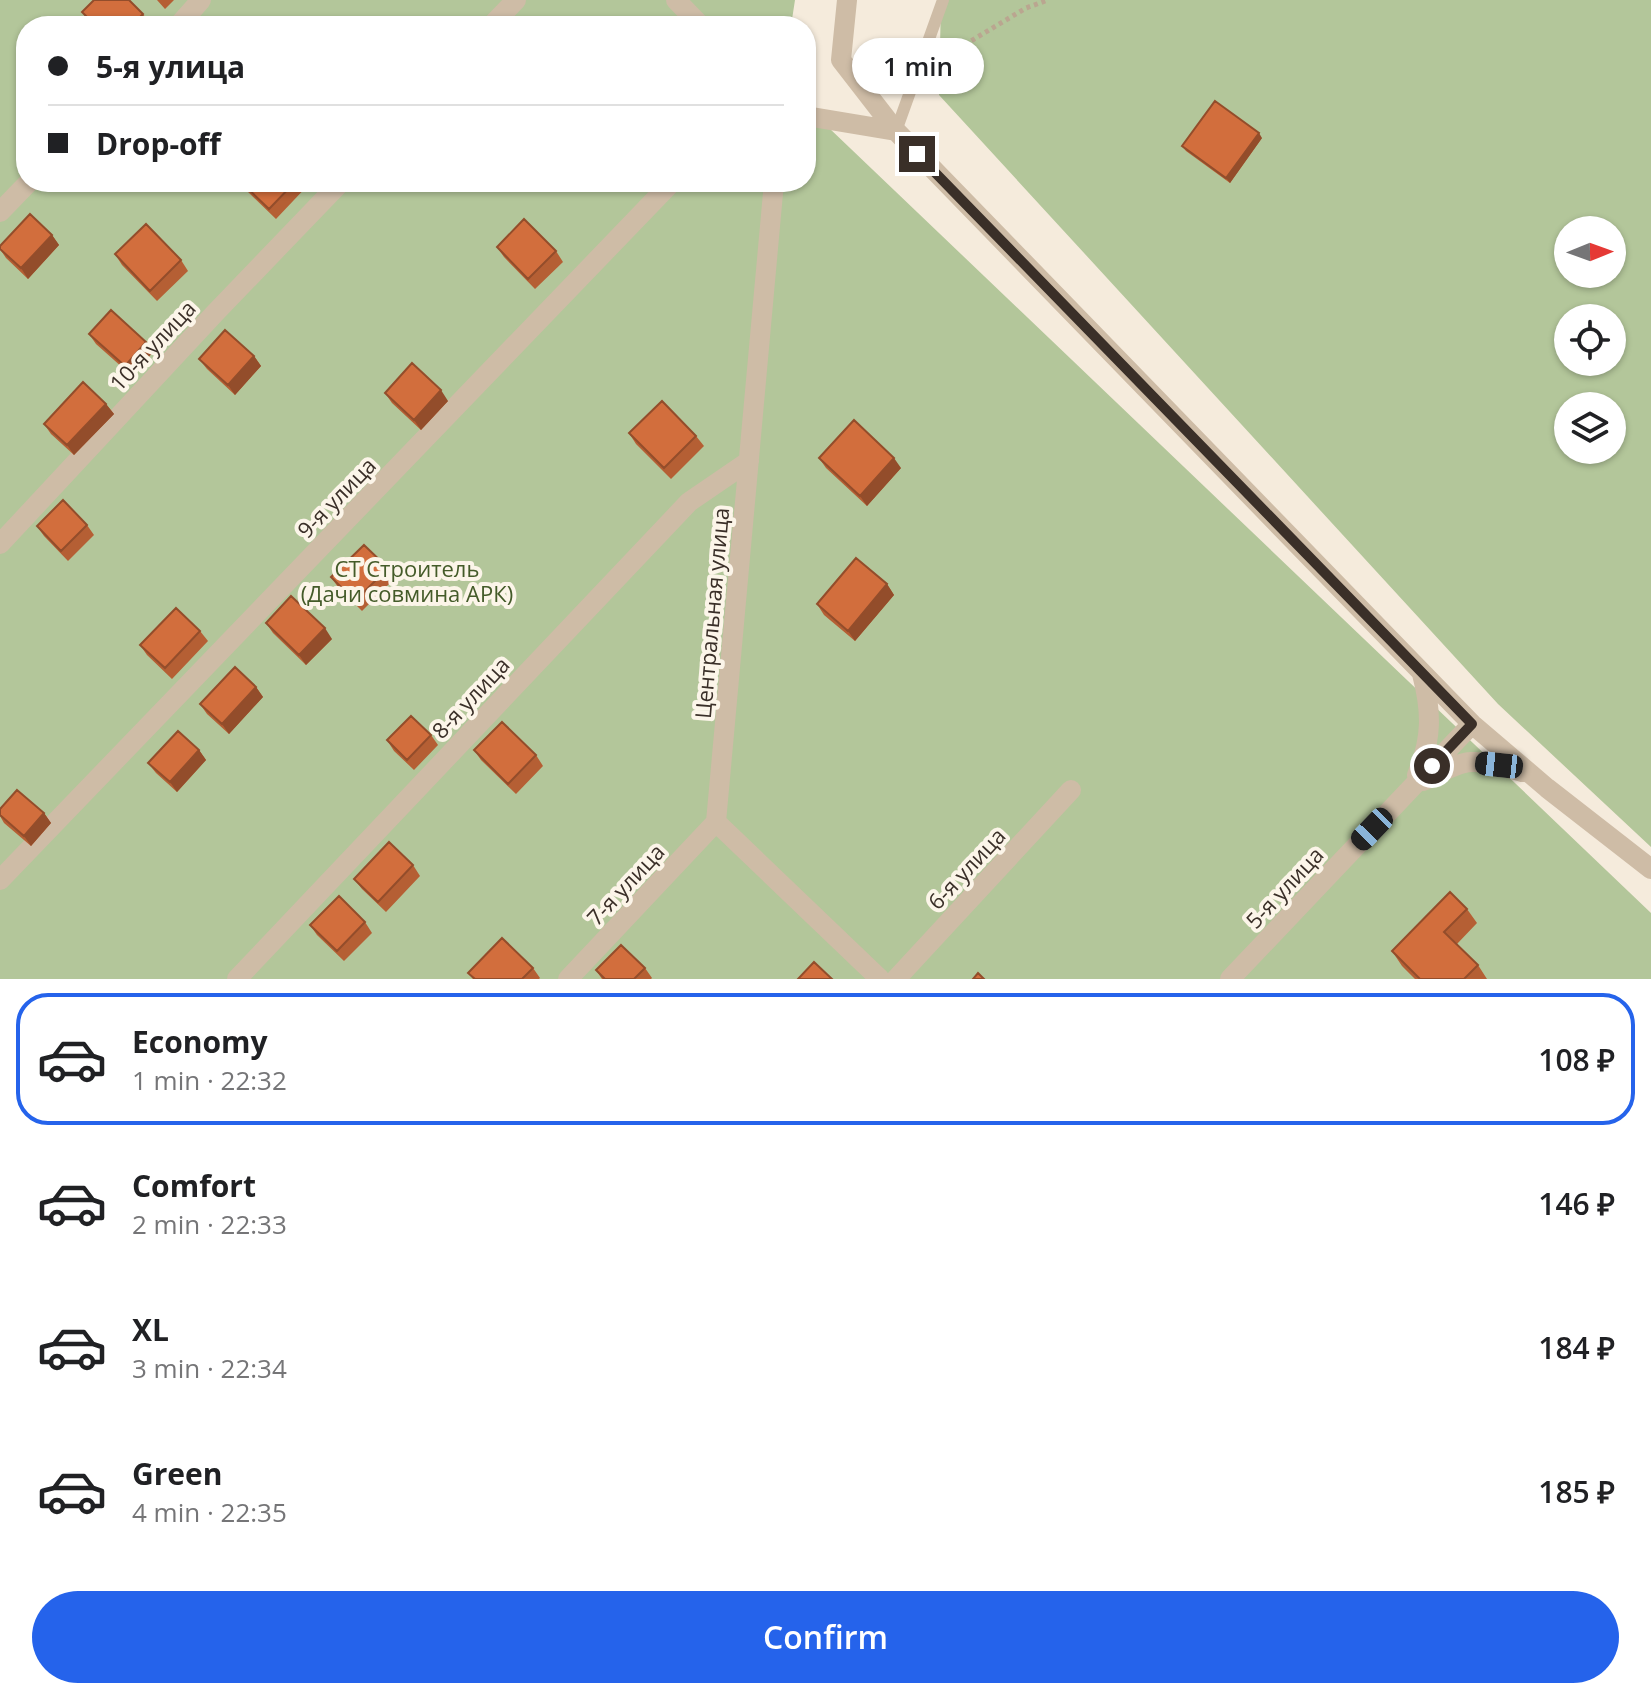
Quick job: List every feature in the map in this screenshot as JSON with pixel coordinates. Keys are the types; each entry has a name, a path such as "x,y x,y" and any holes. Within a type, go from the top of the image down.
{"street":[{"path":"187,16 201,0"},
{"path":"501,16 516,0"},
{"path":"676,0 691,16"},
{"path":"847,0 841,60 896,131 1472,724 1651,869"},
{"path":"816,118 896,131"},
{"path":"0,212 19,192"},
{"name":"10-я улица","path":"0,544 331,192"},
{"name":"9-я улица","path":"0,880 662,192"},
{"name":"Центральная улица","path":"716,822 773,192"},
{"name":"8-я улица","path":"237,979 689,502 749,461"},
{"path":"1413,787 1426,754 1429,727 1429,701 1422,672"},
{"name":"5-я улица","path":"1230,979 1472,724"},
{"path":"1413,787 1444,771 1471,762 1499,765 1532,775"},
{"name":"6-я улица","path":"896,979 1071,790"},
{"path":"716,822 880,979"},
{"name":"7-я улица","path":"568,979 716,822"}],"lane":[{"path":"896,131 943,0"}],"path":[{"path":"917,74 1026,8 1048,0"}],"green space":[{"name":"СТ Строитель (Дачи совмина АРК)","path":"0,0 795,0 793,16 16,16 16,192 816,192 816,116 1651,913 1651,979 0,979"},
{"path":"941,0 1651,0 1651,847 1498,704 939,95"}],"building":[{"path":"94,0 129,0 143,14 86,16 82,12"},
{"path":"1215,101 1259,133 1226,178 1182,146"},
{"path":"251,192 285,192 269,209"},
{"path":"30,214 52,235 21,268 0,246"},
{"path":"524,219 556,251 528,279 497,247"},
{"path":"146,224 181,260 150,291 115,254"},
{"path":"111,310 146,342 125,366 89,334"},
{"path":"225,330 254,356 228,385 199,359"},
{"path":"412,363 441,390 414,420 385,393"},
{"path":"83,382 106,404 67,445 44,424"},
{"path":"662,401 696,436 664,468 629,433"},
{"path":"854,420 894,458 860,496 819,458"},
{"path":"63,500 87,525 61,551 37,526"},
{"path":"364,545 388,568 355,601 331,577"},
{"path":"856,558 887,584 848,631 817,604"},
{"path":"291,596 325,628 299,655 266,623"},
{"path":"176,608 200,631 165,668 140,645"},
{"path":"235,667 256,687 222,724 200,704"},
{"path":"411,716 431,735 407,760 387,740"},
{"path":"502,722 536,755 508,784 474,750"},
{"path":"178,731 199,750 170,782 148,763"},
{"path":"17,790 44,813 24,836 0,815 0,809"},
{"path":"389,842 413,865 378,902 354,879"},
{"path":"1450,892 1467,909 1444,932 1478,965 1464,979 1420,979 1392,951"},
{"path":"339,896 365,922 337,951 310,925"},
{"path":"502,938 533,968 522,979 475,979 468,973"},
{"path":"621,945 645,968 634,979 605,979 596,970"},
{"path":"814,962 832,979 798,979"}],"route":[{"path":"917,154 1472,724 1432,766"}]}
